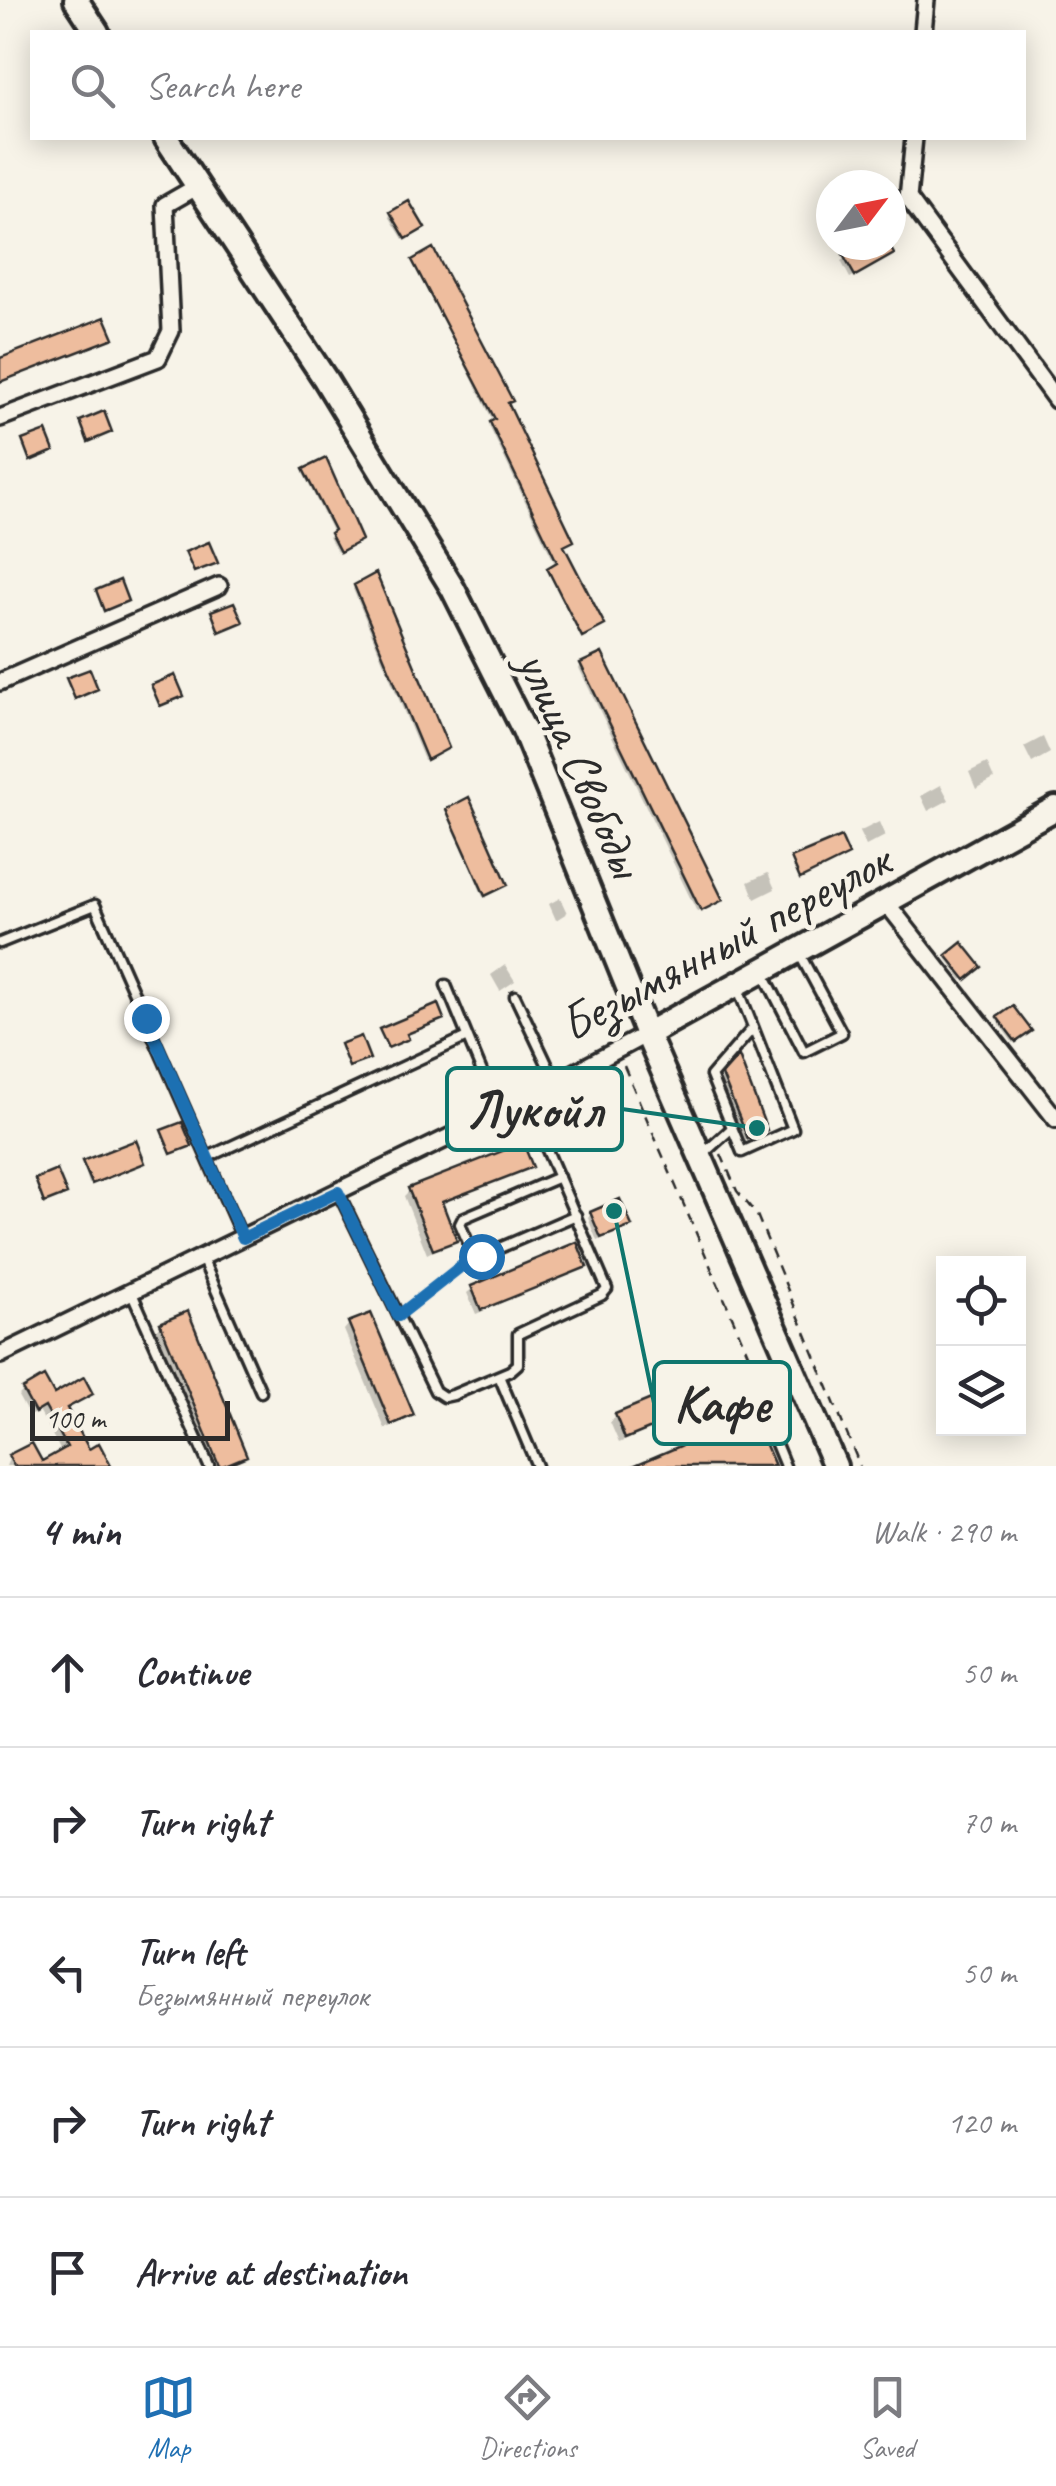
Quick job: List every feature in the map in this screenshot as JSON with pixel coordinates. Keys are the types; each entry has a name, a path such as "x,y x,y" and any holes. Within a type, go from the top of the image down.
{"main road":[{"path":"76,0 96,30"},
{"name":"улица Свободы","path":"167,140 324,379 453,589 524,730 647,1034 708,1150 835,1466"},
{"name":"Безымянный переулок","path":"647,1034 888,905 1056,809"}],"street":[{"path":"923,30 926,0"},
{"path":"914,140 908,198 1056,400"},
{"path":"0,418 158,358 171,331 165,205 198,186"},
{"path":"0,682 218,586"},
{"path":"888,905 1056,1119"},
{"name":"Безымянный переулок","path":"0,1355 499,1113 647,1034"}],"lane":[{"path":"0,943 95,905 243,1238"},
{"path":"763,972 804,1052 842,1034 798,953"},
{"path":"446,984 499,1113"},
{"path":"737,986 793,1130 742,1152 711,1076 753,1028"},
{"path":"515,996 556,1083"},
{"path":"208,1157 467,1037"},
{"path":"338,1192 435,1392 444,1398 500,1376 518,1364 518,1334 602,1295 607,1288 525,1099"},
{"path":"708,1150 732,1128"},
{"path":"559,1176 463,1218 460,1224 474,1256 576,1215"},
{"path":"202,1258 261,1392"},
{"path":"131,1291 210,1466"},
{"path":"500,1376 537,1466"},
{"path":"769,1427 785,1466"}],"path":[{"path":"617,1050 780,1430"},
{"path":"708,1150 757,1215 860,1466"},
{"path":"398,1316 474,1256"}],"building":[{"path":"409,201 425,228 406,239 390,212"},
{"path":"433,248 513,401 508,403 574,541 564,546 605,625 582,637 547,568 557,562 490,422 495,419 412,260"},
{"path":"846,260 883,260 855,276"},
{"path":"105,317 114,338 0,382 0,358"},
{"path":"104,411 112,432 88,442 80,421"},
{"path":"46,431 54,451 30,461 22,440"},
{"path":"326,458 362,540 340,552 330,533 334,530 303,469"},
{"path":"209,542 218,563 194,572 185,552"},
{"path":"376,573 449,748 427,760 354,585"},
{"path":"120,580 128,601 104,611 96,590"},
{"path":"234,602 243,622 219,632 211,611"},
{"path":"602,653 723,900 701,911 580,663"},
{"path":"90,669 98,689 75,699 66,678"},
{"path":"175,675 184,696 160,706 151,685"},
{"path":"469,797 508,885 485,896 446,809"},
{"path":"841,837 849,855 800,879 791,858"},
{"path":"962,942 982,967 966,980 946,955"},
{"path":"438,1004 444,1019 407,1034 409,1039 388,1048 379,1029"},
{"path":"1013,1006 1032,1031 1016,1042 997,1017"},
{"path":"361,1036 370,1059 349,1067 340,1044"},
{"path":"739,1056 767,1130 748,1139 722,1075"},
{"path":"182,1122 192,1146 171,1154 161,1130"},
{"path":"136,1140 145,1163 92,1184 82,1161"},
{"path":"523,1143 533,1167 442,1202 457,1241 433,1250 408,1188"},
{"path":"57,1170 67,1194 44,1203 35,1179"},
{"path":"620,1199 632,1226 601,1238 590,1212"},
{"path":"577,1242 587,1267 481,1310 471,1286"},
{"path":"188,1311 247,1456 223,1466 219,1466 160,1323"},
{"path":"371,1313 414,1415 391,1425 348,1322"},
{"path":"728,1367 738,1392 625,1439 615,1414"},
{"path":"44,1376 54,1394 84,1377 93,1394 67,1408 89,1449 99,1443 111,1466 14,1466 8,1455 32,1443 42,1461 67,1447 45,1407 35,1413 22,1389"},
{"path":"753,1415 775,1466 633,1466"}],"place":[{"name":"Лукойл","path":"757,1128"},
{"name":"Кафе","path":"614,1211"}],"route":[{"path":"146,1018 243,1238 338,1192 398,1316 474,1256 481,1256"}]}
